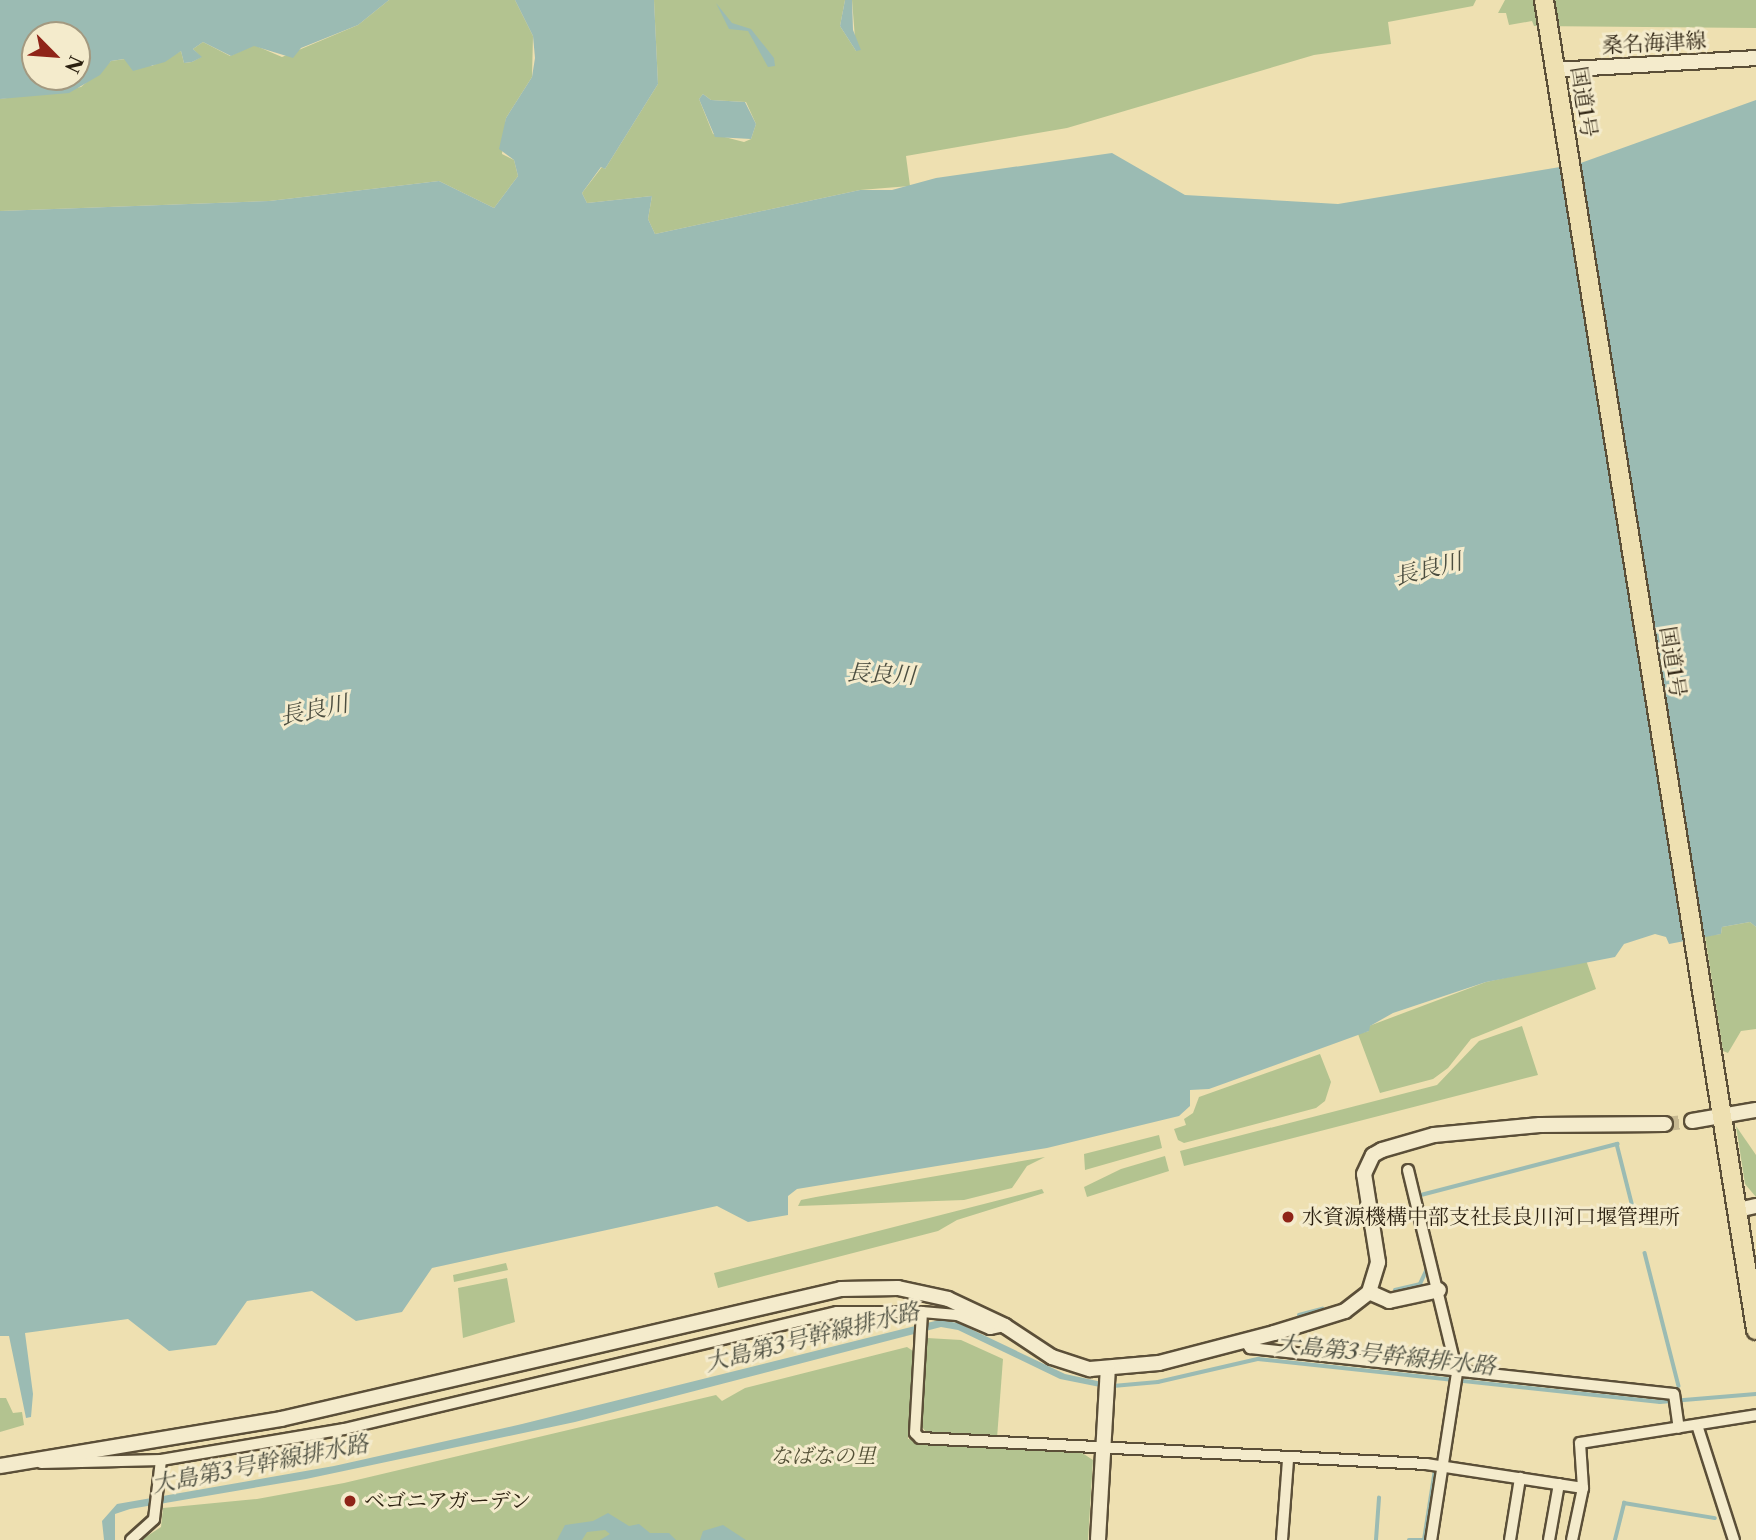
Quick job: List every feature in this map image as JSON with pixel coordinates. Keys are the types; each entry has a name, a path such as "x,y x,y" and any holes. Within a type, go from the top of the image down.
{"highway":[{"name":"国道1号","path":"1544,0 1561,69 1713,1056 1723,1114 1747,1208 1756,1330"}],"street":[{"name":"桑名海津線","path":"1561,69 1756,58"},
{"path":"1692,1121 1756,1110"},
{"path":"0,1466 281,1419 841,1289 898,1288 923,1293 1005,1326 1052,1357 1078,1367 1107,1373 1159,1363 1345,1311 1369,1292 1378,1262 1364,1174 1373,1155 1382,1150 1434,1135 1540,1125 1665,1124"},
{"path":"1408,1170 1439,1290 1456,1379 1430,1540"},
{"path":"1369,1292 1389,1301 1439,1290"},
{"path":"0,1473 27,1462 161,1460 384,1420 838,1312 921,1317 957,1315 990,1329 1005,1326"},
{"path":"921,1317 915,1433 920,1437 1443,1467 1583,1488"},
{"path":"1245,1341 1250,1348 1456,1379 1675,1396 1679,1428"},
{"path":"1098,1540 1107,1373"},
{"path":"1572,1540 1583,1488 1580,1443 1756,1415"},
{"path":"1697,1425 1734,1540"},
{"path":"131,1540 151,1525 161,1460"},
{"path":"1282,1540 1288,1460"},
{"path":"1510,1540 1520,1478"},
{"path":"1549,1540 1559,1484"}],"green space":[{"path":"389,0 515,0 533,36 532,77 506,118 502,154 514,160 518,176 494,208 439,181 269,201 0,211 0,99 54,91 91,91 91,78 111,61 125,59 152,66 181,51 184,63 192,62 201,57 193,49 203,42 230,56 254,45 282,57 358,25"},
{"path":"654,0 845,0 840,26 856,51 852,0 1476,0 1473,6 1388,22 1391,44 1314,55 1067,128 906,156 910,186 860,190 655,234 648,219 652,196 587,203 582,193 602,167 605,169 658,84","holes":["703,94 711,100 746,102 756,124 751,139 744,142 713,134 699,99"]},
{"path":"1505,0 1756,0 1756,28 1534,26 1532,21 1509,25 1506,13 1498,13"},
{"path":"1750,922 1756,927 1756,1029 1741,1031 1728,1053 1723,1051 1705,936 1721,934 1722,927"},
{"path":"1586,960 1596,989 1471,1039 1448,1068 1433,1079 1380,1093 1358,1034 1369,1031 1369,1026 1486,982"},
{"path":"1522,1026 1538,1075 1184,1166 1180,1151 1437,1085 1479,1041"},
{"path":"1320,1054 1331,1082 1325,1101 1316,1108 1184,1143 1178,1140 1174,1129 1186,1125 1184,1119 1193,1113 1199,1097"},
{"path":"1736,1126 1756,1155 1756,1197 1745,1184"},
{"path":"1159,1135 1162,1148 1085,1170 1084,1154"},
{"path":"1165,1156 1169,1171 1087,1197 1084,1187 1121,1169"},
{"path":"1045,1157 1027,1166 1012,1188 964,1200 798,1206 801,1200 816,1197"},
{"path":"1042,1189 1044,1193 957,1220 938,1231 718,1288 714,1273"},
{"path":"506,1263 508,1270 454,1282 453,1275"},
{"path":"507,1278 515,1322 463,1338 458,1288"},
{"path":"927,1338 961,1340 1003,1359 997,1438 927,1433 921,1426"},
{"name":"なばなの里","path":"907,1347 913,1351 908,1439 1079,1451 1093,1460 1088,1540 141,1540 161,1527 163,1508 257,1499 344,1483 716,1395 722,1401 745,1388"},
{"path":"0,1398 6,1398 13,1413 22,1412 24,1425 0,1432"}],"water":[{"path":"0,0 389,0 358,25 301,48 293,58 254,46 231,56 203,42 193,49 202,57 192,62 184,63 181,51 165,62 133,71 124,59 111,61 100,75 91,80 91,21 21,21 21,91 72,91 0,99"},
{"name":"長良川","path":"515,0 654,0 658,84 605,169 601,167 582,193 587,203 652,196 648,219 655,234 860,190 892,190 936,178 1112,153 1185,195 1338,204 1578,164 1756,100 1756,927 1750,922 1722,927 1721,934 1669,944 1666,937 1655,934 1624,944 1615,957 1486,982 1393,1013 1370,1026 1369,1031 1209,1089 1190,1090 1190,1106 1179,1116 1047,1148 797,1189 788,1196 788,1215 748,1222 717,1206 432,1268 402,1312 356,1321 312,1291 247,1301 216,1345 169,1351 128,1319 25,1333 33,1394 31,1417 26,1418 9,1336 0,1336 0,211 269,201 439,181 494,208 518,176 514,160 499,149 506,118 532,77 535,58 533,36"},
{"path":"845,0 852,0 853,30 861,50 856,51 840,26"},
{"path":"716,3 732,23 751,29 774,58 775,66 768,67 748,31 729,29"},
{"path":"703,94 711,100 745,102 756,124 751,139 715,137 699,99"},
{"path":"939,1320 958,1323 1065,1374 1116,1385 1115,1390 1060,1379 958,1330 941,1327 575,1422 306,1479 130,1509 115,1514 115,1540 104,1540 102,1521 117,1504 334,1466 522,1424"},
{"path":"608,1513 629,1526 639,1524 650,1533 669,1533 676,1540 600,1540 610,1534 605,1530 587,1532 582,1540 557,1540 565,1525 593,1521"},
{"path":"723,1525 746,1540 700,1540 703,1531"}],"waterway":[{"path":"1421,1195 1617,1144 1637,1223"},
{"path":"1410,1198 1416,1224"},
{"path":"1645,1253 1679,1386"},
{"path":"1395,1290 1420,1284 1427,1269"},
{"path":"1299,1315 1322,1309"},
{"name":"大島第3号幹線排水路","path":"1113,1386 1158,1382 1258,1359 1660,1402 1756,1394"},
{"path":"1409,1540 1424,1540 1435,1470"},
{"path":"1376,1540 1379,1498"},
{"path":"1615,1540 1624,1503 1715,1518"}],"tunnel":[{"path":"1665,1124 1692,1121"}],"place":[{"name":"水資源機構中部支社長良川河口堰管理所","path":"1288,1217"},
{"name":"ベゴニアガーデン","path":"350,1501"}]}
